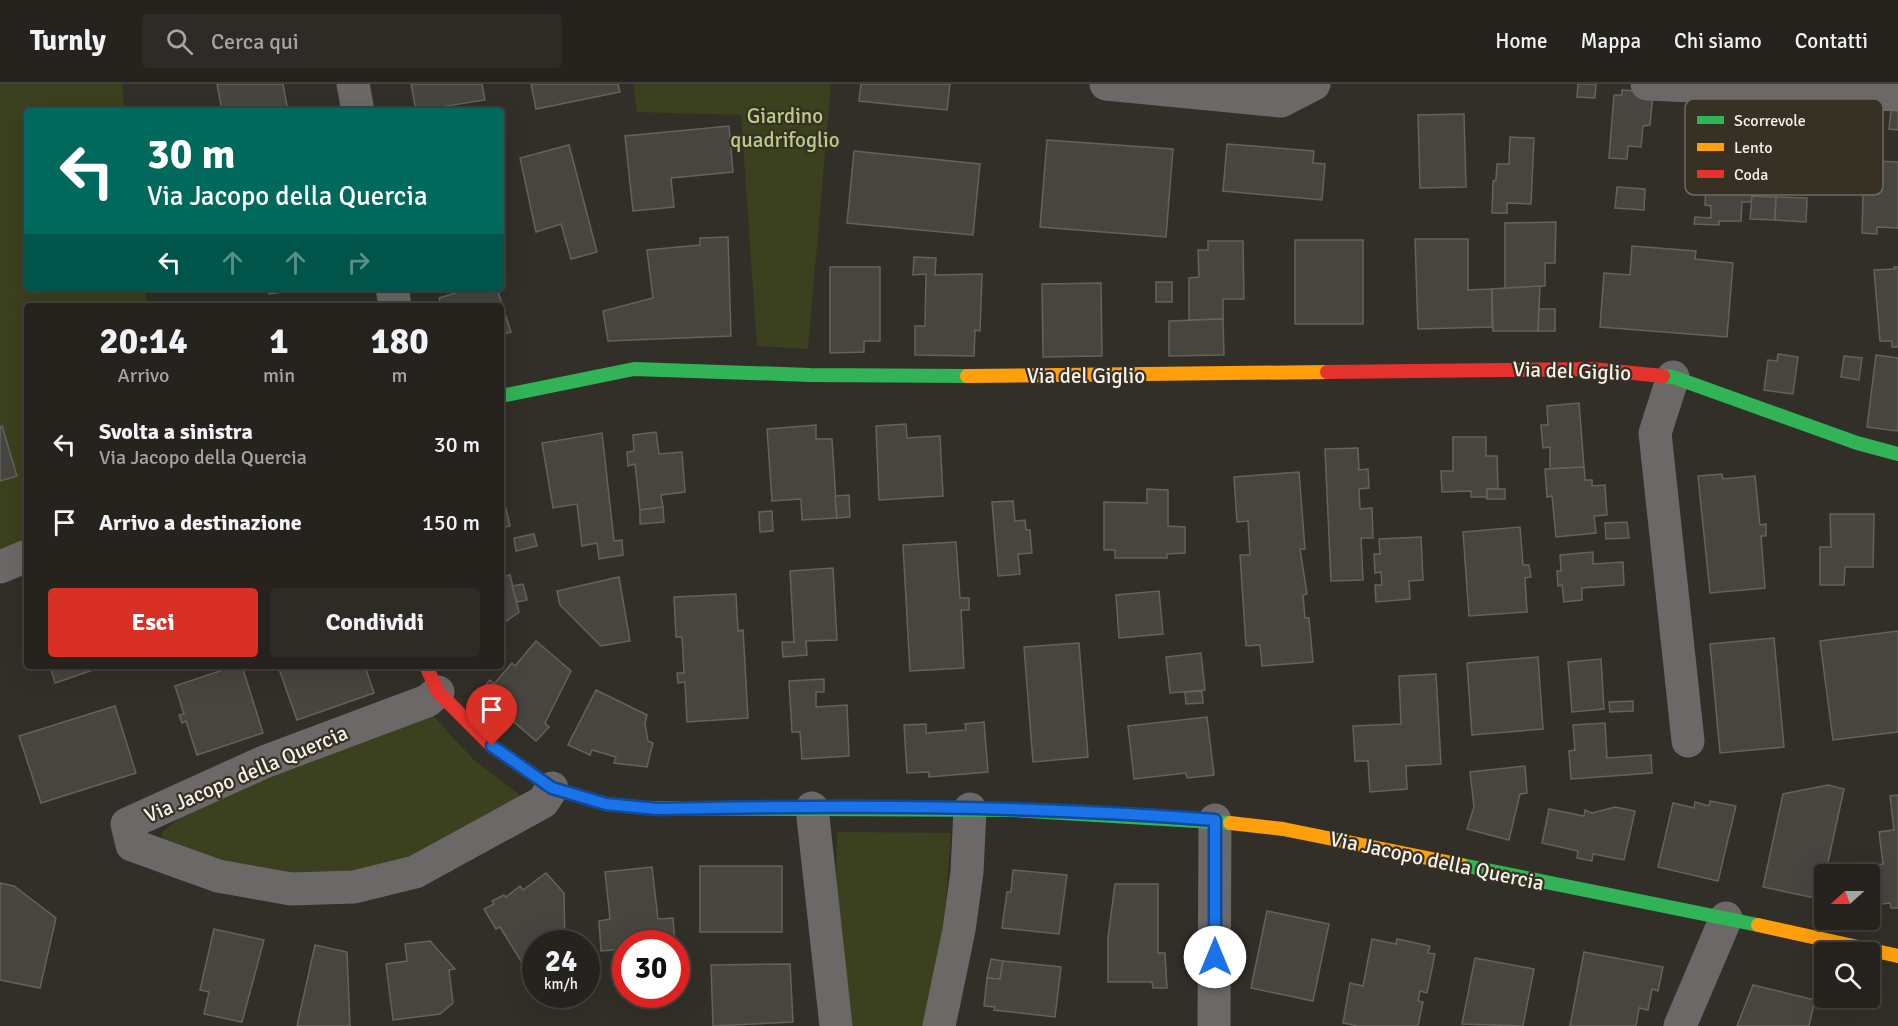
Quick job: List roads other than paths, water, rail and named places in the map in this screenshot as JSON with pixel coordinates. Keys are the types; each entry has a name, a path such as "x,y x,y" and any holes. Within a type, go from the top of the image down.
{"street":[{"path":"352,84 357,108"},
{"path":"1106,84 1281,101 1314,84"},
{"path":"1647,84 1898,94"},
{"name":"Via del Giglio","path":"504,395 599,374 634,369 810,375 973,376 1592,369 1673,377 1857,443 1898,454"},
{"path":"1673,377 1655,433 1689,741"},
{"path":"0,567 24,557"},
{"name":"Via Jacopo della Quercia","path":"432,679 427,701 264,762 127,824 132,845 218,876 291,889 354,887 415,872 543,802 552,788"},
{"name":"Via Jacopo della Quercia","path":"432,679 492,746 552,788 606,804 657,809 812,807 970,809 1148,814 1215,820 1283,829 1726,918 1898,956"},
{"path":"812,807 836,1026"},
{"path":"939,1026 959,930 967,872 970,809"},
{"path":"1214,1026 1215,820"},
{"path":"1680,1026 1726,918"}],"park label":[{"name":"Giardino quadrifoglio","path":"785,128"}]}
